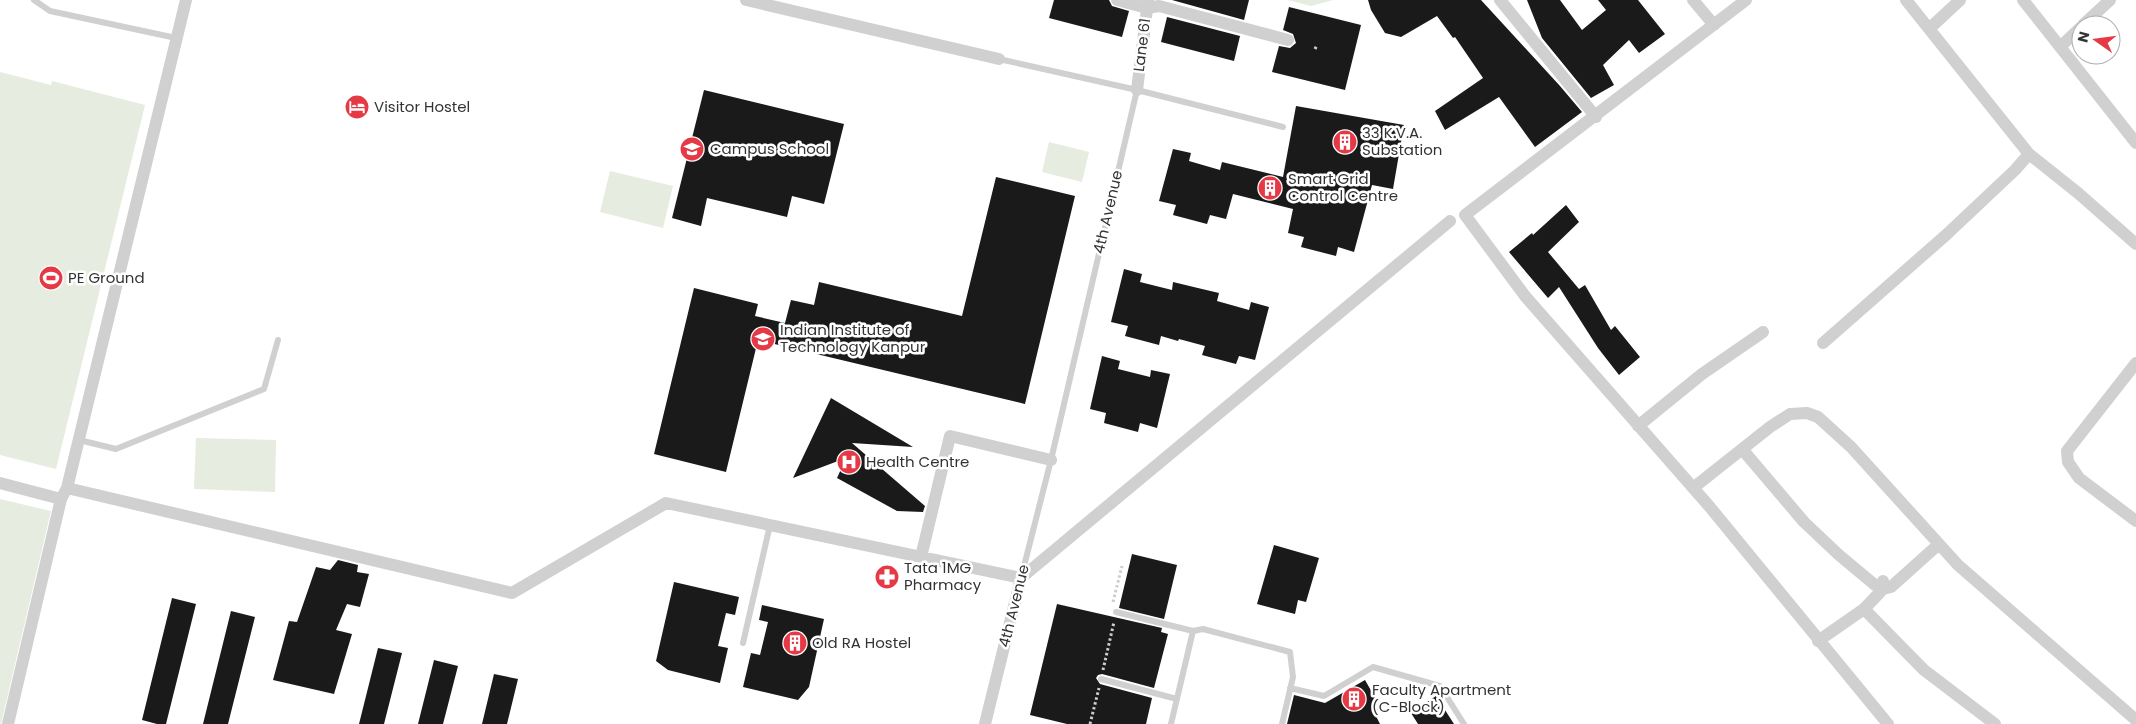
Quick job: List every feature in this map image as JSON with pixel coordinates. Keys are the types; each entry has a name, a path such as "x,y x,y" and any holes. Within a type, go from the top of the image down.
{"street":[{"path":"8,724 186,0"},
{"path":"746,0 999,58"},
{"path":"1117,0 1158,6 1288,40"},
{"path":"1500,0 1596,117"},
{"path":"1693,0 1714,26"},
{"path":"1746,0 1596,117 1465,215 1525,296 1693,488 1888,724"},
{"path":"1906,0 2029,154 2078,193 2136,244"},
{"path":"1929,29 1960,0"},
{"path":"2023,0 2136,143"},
{"path":"2094,15 2110,0"},
{"name":"Lane 61","path":"1137,90 1148,4"},
{"path":"2060,47 2071,36"},
{"path":"1823,343 1946,235 2015,170 2029,154"},
{"path":"0,484 64,493 512,593 666,503 1021,578 1450,221"},
{"path":"1638,426 1702,374 1763,332"},
{"path":"2136,363 2067,451 2068,462 2080,478 2136,521"},
{"path":"1693,488 1770,427 1790,414 1807,413 1818,417 1851,447 1958,565 2136,720"},
{"path":"921,557 950,436 1051,460"},
{"path":"1742,449 1804,522 1875,585 1892,587 1938,544"},
{"name":"4th Avenue","path":"985,724 1021,578"},
{"path":"1818,641 1864,609 1883,585"},
{"path":"1864,609 1924,670 1995,724"}],"lane":[{"path":"34,0 50,11 176,38"},
{"path":"999,58 1283,127"},
{"name":"4th Avenue","path":"1021,578 1051,460 1137,90"},
{"path":"79,440 116,449 264,389 278,340"},
{"path":"743,643 770,525"},
{"path":"1116,612 1193,631 1203,629 1290,652 1293,668 1282,724"},
{"path":"1171,724 1193,631"},
{"path":"1290,688 1324,696 1373,667 1440,686 1464,724"},
{"path":"1101,679 1177,699"}],"path":[{"path":"1316,49 1317,45"},
{"path":"1090,724 1116,612 1112,602 1122,566"}],"shaded area":[{"path":"1288,0 1333,0 1311,6"},
{"name":"PE Ground","path":"0,72 51,85 52,81 145,105 56,469 0,455"},
{"path":"1049,142 1089,152 1082,182 1042,172"},
{"path":"610,171 673,186 663,228 600,212"},
{"path":"196,438 276,440 275,492 194,489"},
{"path":"0,499 51,511 1,724 0,724"}],"building":[{"path":"1054,0 1109,0 1112,6 1129,11 1122,37 1049,18"},
{"path":"1172,0 1249,0 1244,20"},
{"path":"1368,0 1481,0 1582,112 1535,147 1499,97 1445,130 1435,111 1483,78 1455,37 1453,38 1437,16 1401,37 1385,33 1371,10"},
{"path":"1527,0 1560,0 1582,30 1606,10 1598,0 1638,0 1665,34 1639,53 1629,40 1603,65 1614,85 1591,98 1542,38"},
{"path":"1289,7 1361,25 1345,90 1272,72 1279,46 1290,48 1296,43 1293,34 1283,30"},
{"path":"1167,17 1240,36 1234,61 1161,42"},
{"path":"704,90 844,124 824,204 792,196 787,217 707,198 701,226 672,218"},
{"path":"1296,106 1404,125 1393,189 1372,185 1354,252 1338,247 1336,256 1301,247 1304,237 1288,233 1293,209 1233,194 1226,219 1210,215 1207,224 1173,215 1176,205 1159,201 1173,149 1191,153 1189,161 1220,170 1222,162 1283,177"},
{"path":"996,177 1075,196 1025,404 758,340 726,472 654,454 694,288 758,304 755,316 785,323 791,300 814,305 819,282 962,316"},
{"path":"1566,205 1579,222 1548,252 1579,289 1585,285 1611,330 1615,326 1640,357 1619,375 1598,348 1559,287 1548,298 1509,252 1532,233 1533,235"},
{"path":"1124,269 1142,274 1140,282 1172,290 1173,282 1219,293 1217,301 1249,310 1251,302 1269,307 1255,360 1239,356 1236,364 1202,355 1205,346 1179,339 1178,341 1161,336 1159,345 1125,336 1128,326 1111,322"},
{"path":"1102,356 1120,361 1118,369 1150,377 1151,370 1170,374 1157,428 1140,423 1138,432 1104,423 1106,413 1090,409"},
{"name":"Health Centre","path":"831,398 913,447 852,443 925,506 923,512 897,511 837,478 846,458 793,478"},
{"path":"1274,545 1319,558 1306,602 1298,600 1295,614 1257,604"},
{"path":"1132,554 1177,565 1164,619 1119,608"},
{"path":"338,560 358,565 357,572 369,574 360,607 347,604 336,630 352,634 334,694 273,680 289,621 297,622 316,567 330,570"},
{"path":"674,582 739,597 735,615 726,613 718,646 728,648 720,683 668,670 656,661"},
{"path":"172,598 196,604 166,724 157,724 142,720"},
{"path":"1057,604 1162,628 1161,632 1168,634 1154,688 1102,674 1096,678 1100,684 1152,698 1146,724 1067,724 1030,715"},
{"path":"762,605 824,619 809,687 798,700 743,687 751,653 760,655 768,622 759,620"},
{"path":"231,611 255,617 228,724 203,724"},
{"path":"378,648 402,653 384,724 359,724"},
{"path":"434,660 458,666 443,724 418,724"},
{"path":"494,674 518,679 507,724 482,724"},
{"name":"Faculty Apartment (C-Block)","path":"1365,680 1381,708 1374,712 1380,724 1287,724 1294,695 1325,703"},
{"path":"1436,696 1454,724 1418,724 1411,713"}],"place":[{"name":"Visitor Hostel","path":"357,107"},
{"name":"33 K.V.A. Substation","path":"1345,142"},
{"name":"Campus School","path":"692,149"},
{"name":"Smart Grid Control Centre","path":"1270,188"},
{"name":"PE Ground","path":"51,278"},
{"name":"Indian Institute of Technology Kanpur","path":"763,339"},
{"name":"Health Centre","path":"849,462"},
{"name":"Tata 1MG Pharmacy","path":"887,577"},
{"name":"Old RA Hostel","path":"795,643"},
{"name":"Faculty Apartment (C-Block)","path":"1354,699"}]}
